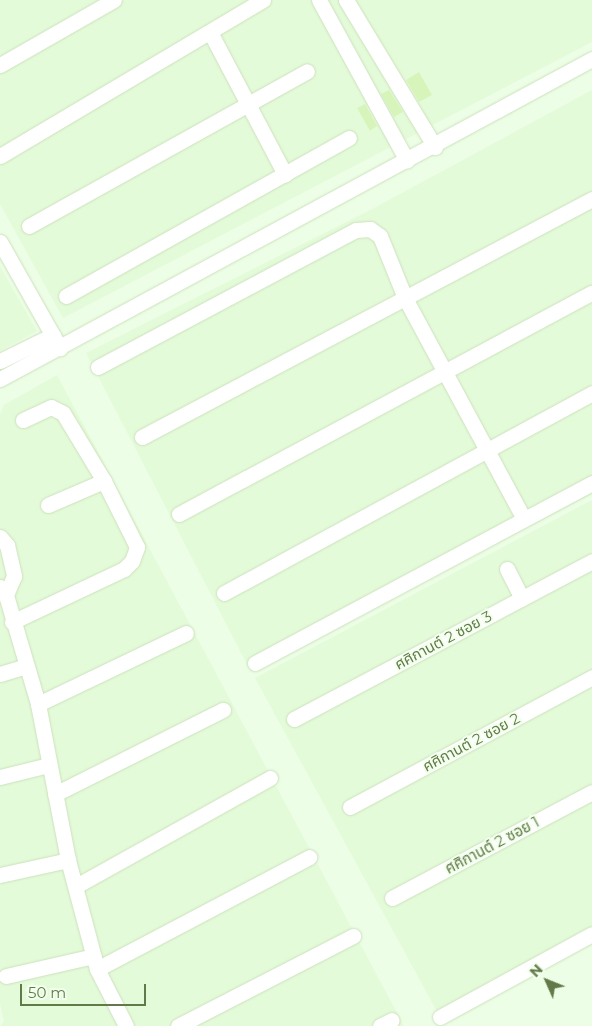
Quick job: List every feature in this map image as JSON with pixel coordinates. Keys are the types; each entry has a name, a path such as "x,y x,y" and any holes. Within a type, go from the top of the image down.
{"street":[{"path":"0,65 114,0"},
{"path":"0,156 263,0"},
{"path":"319,0 407,161"},
{"path":"346,0 435,146"},
{"path":"210,32 285,174"},
{"path":"0,379 57,342 407,161 592,59"},
{"path":"30,226 307,71"},
{"path":"66,296 349,138"},
{"path":"142,437 592,199"},
{"path":"98,367 356,230 370,229 380,236 406,298 444,373 488,449 524,519"},
{"path":"0,242 57,342"},
{"path":"180,514 592,293"},
{"path":"0,361 57,342"},
{"path":"224,593 592,393"},
{"path":"12,622 124,569 132,560 137,547 104,481 57,408 51,406 23,420"},
{"path":"48,505 104,481"},
{"path":"255,663 592,483"},
{"path":"0,538 7,545 14,576 3,591 38,704 68,860 96,963 126,1026"},
{"name":"ศศิกานต์ 2 ซอย 3","path":"294,719 592,561"},
{"path":"507,570 522,598"},
{"path":"38,704 186,632"},
{"path":"0,674 26,666"},
{"name":"ศศิกานต์ 2 ซอย 2","path":"350,807 592,677"},
{"path":"55,794 223,710"},
{"path":"0,777 49,765"},
{"path":"76,886 270,778"},
{"name":"ศศิกานต์ 2 ซอย 1","path":"392,898 592,792"},
{"path":"6,976 96,963 309,857"},
{"path":"0,875 68,860"},
{"path":"440,1017 592,934"},
{"path":"178,1026 353,936"}],"shaded area":[{"path":"0,0 592,0 592,42 63,318 0,204"},
{"path":"592,90 592,494 251,672 86,353 376,207"},
{"path":"0,266 37,331 0,351"},
{"path":"57,375 404,1026 0,1026 4,1022 0,1004 0,414 4,405"},
{"path":"592,500 592,935 440,1017 255,678"}],"building":[{"path":"419,72 432,95 419,102 406,80"},
{"path":"389,90 403,112 394,117 381,94"},
{"path":"365,104 377,126 370,131 357,108"}]}
